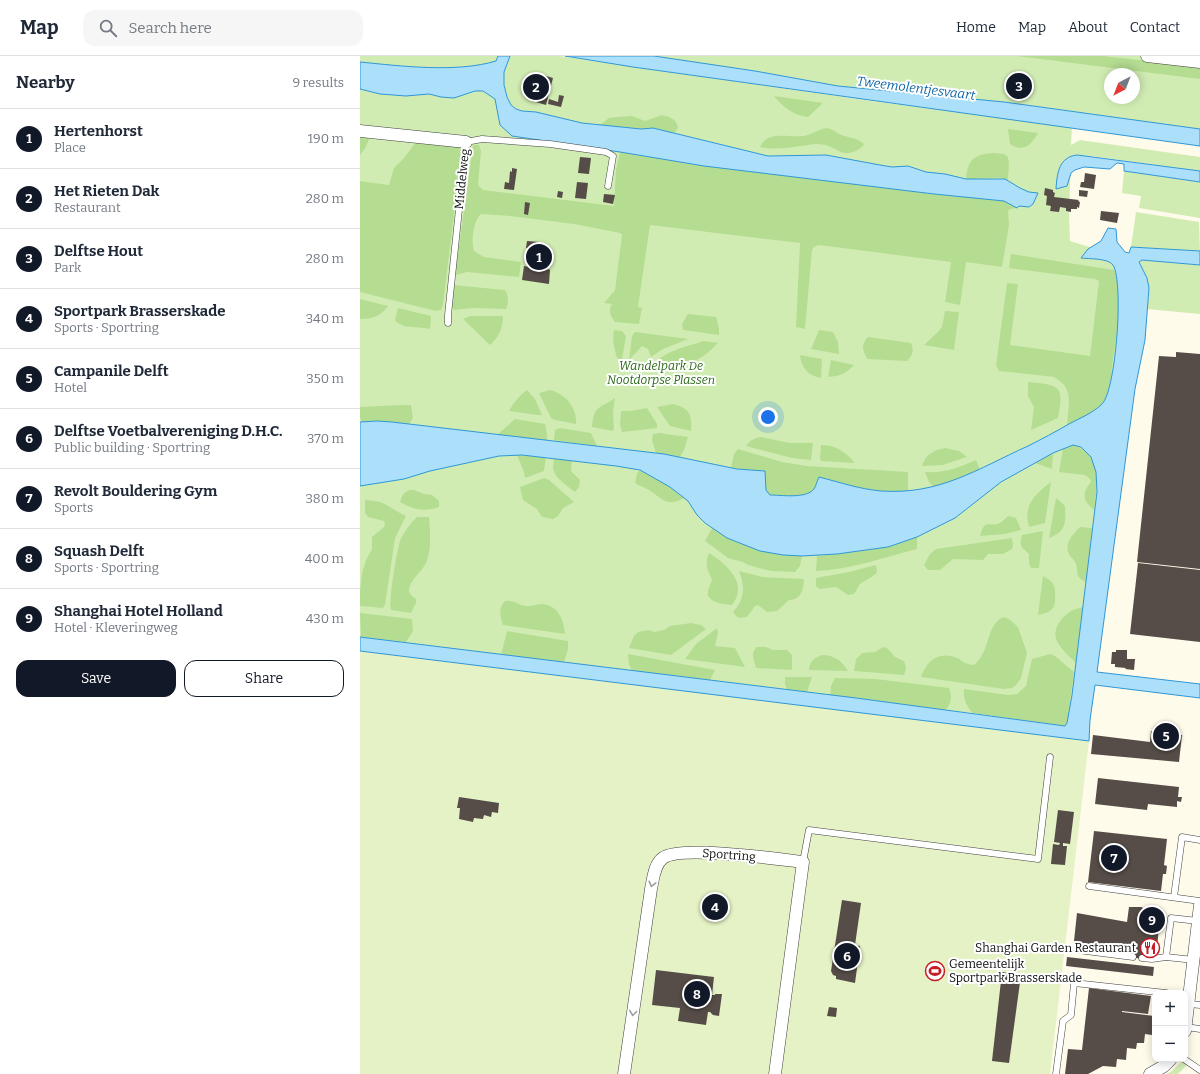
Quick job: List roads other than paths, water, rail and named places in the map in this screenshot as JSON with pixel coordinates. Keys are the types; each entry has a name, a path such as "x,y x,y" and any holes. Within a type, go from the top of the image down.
{"street":[{"path":"1147,56 1200,62"},
{"name":"Middelweg","path":"360,131 466,142"},
{"name":"Sportring","path":"624,1074 651,889 656,867 662,858 672,854 716,852 803,862"},
{"path":"775,1074 803,862"},
{"path":"1186,1026 1191,1000 1200,905"},
{"path":"1150,1074 1168,1062"}],"lane":[{"path":"466,142 482,139 550,144 606,152 613,156 608,186"},
{"name":"Middelweg","path":"448,323 466,142"},
{"path":"803,862 809,830 1038,859 1050,757"},
{"path":"1174,897 1182,837 1200,840"},
{"path":"1089,886 1200,901"},
{"path":"1166,957 1171,918 1198,929"},
{"path":"1078,950 1133,957"},
{"path":"1142,958 1152,960 1166,957 1194,960"},
{"path":"1056,1074 1063,1021 1072,1015 1074,983 1152,991"},
{"path":"1188,1029 1200,1029"},
{"path":"1188,1062 1200,1070"}],"water":[{"path":"498,56 510,56 504,72 504,85 511,105 522,111 536,112 582,123 641,129 653,128 768,156 826,155 892,167 908,166 926,172 945,174 966,179 1005,179 1029,192 1038,193 1033,204 1029,207 1019,206 1017,208 1004,201 704,166 512,136 500,125 495,99 483,91 475,91 454,98 429,94 406,96 380,94 360,89 360,62 411,67 446,68 480,65 496,61"},
{"path":"565,56 654,56 755,71 838,86 1004,102 1200,129 1200,146 633,67"},
{"path":"1077,155 1200,171 1200,182 1124,171 1124,164 1117,163 1110,169 1084,167 1075,170 1071,173 1067,186 1056,189 1058,172 1063,162 1071,156"},
{"path":"1108,228 1116,229 1117,242 1125,252 1129,253 1131,247 1200,251 1200,265 1142,260 1139,262 1147,278 1149,288 1145,340 1135,389 1097,672 1200,684 1200,698 1095,685 1090,720 1089,741 360,651 360,637 856,698 1065,726 1067,723 1072,695 1097,492 1096,472 1091,457 1081,447 1073,445 1053,453 1001,482 955,518 917,537 888,547 837,554 802,556 783,555 760,551 727,538 705,523 697,515 688,501 670,487 640,470 616,466 522,455 499,456 430,471 404,479 360,486 360,422 392,422 664,454 737,469 765,471 766,490 770,495 793,496 805,494 814,489 819,477 857,487 881,491 922,489 940,485 958,479 1028,446 1095,410 1102,404 1107,395 1115,359 1118,313 1116,276 1111,263 1103,260 1081,258 1088,249 1101,241"}],"place":[{"name":"Delftse Hout","path":"1019,86"},
{"name":"Het Rieten Dak","path":"536,87"},
{"name":"Hertenhorst","path":"539,257"},
{"name":"Campanile Delft","path":"1166,736"},
{"name":"Revolt Bouldering Gym","path":"1114,858"},
{"name":"Sportpark Brasserskade","path":"715,907"},
{"name":"Shanghai Hotel Holland","path":"1152,920"},
{"name":"Shanghai Garden Restaurant","path":"1150,948"},
{"name":"Delftse Voetbalvereniging D.H.C.","path":"847,956"},
{"name":"Gemeentelijk Sportpark Brasserskade","path":"935,971"},
{"name":"Squash Delft","path":"697,994"}],"water label":[{"name":"Tweemolentjesvaart","path":"916,88"}],"park label":[{"name":"Wandelpark De Nootdorpse Plassen","path":"661,373"}]}
